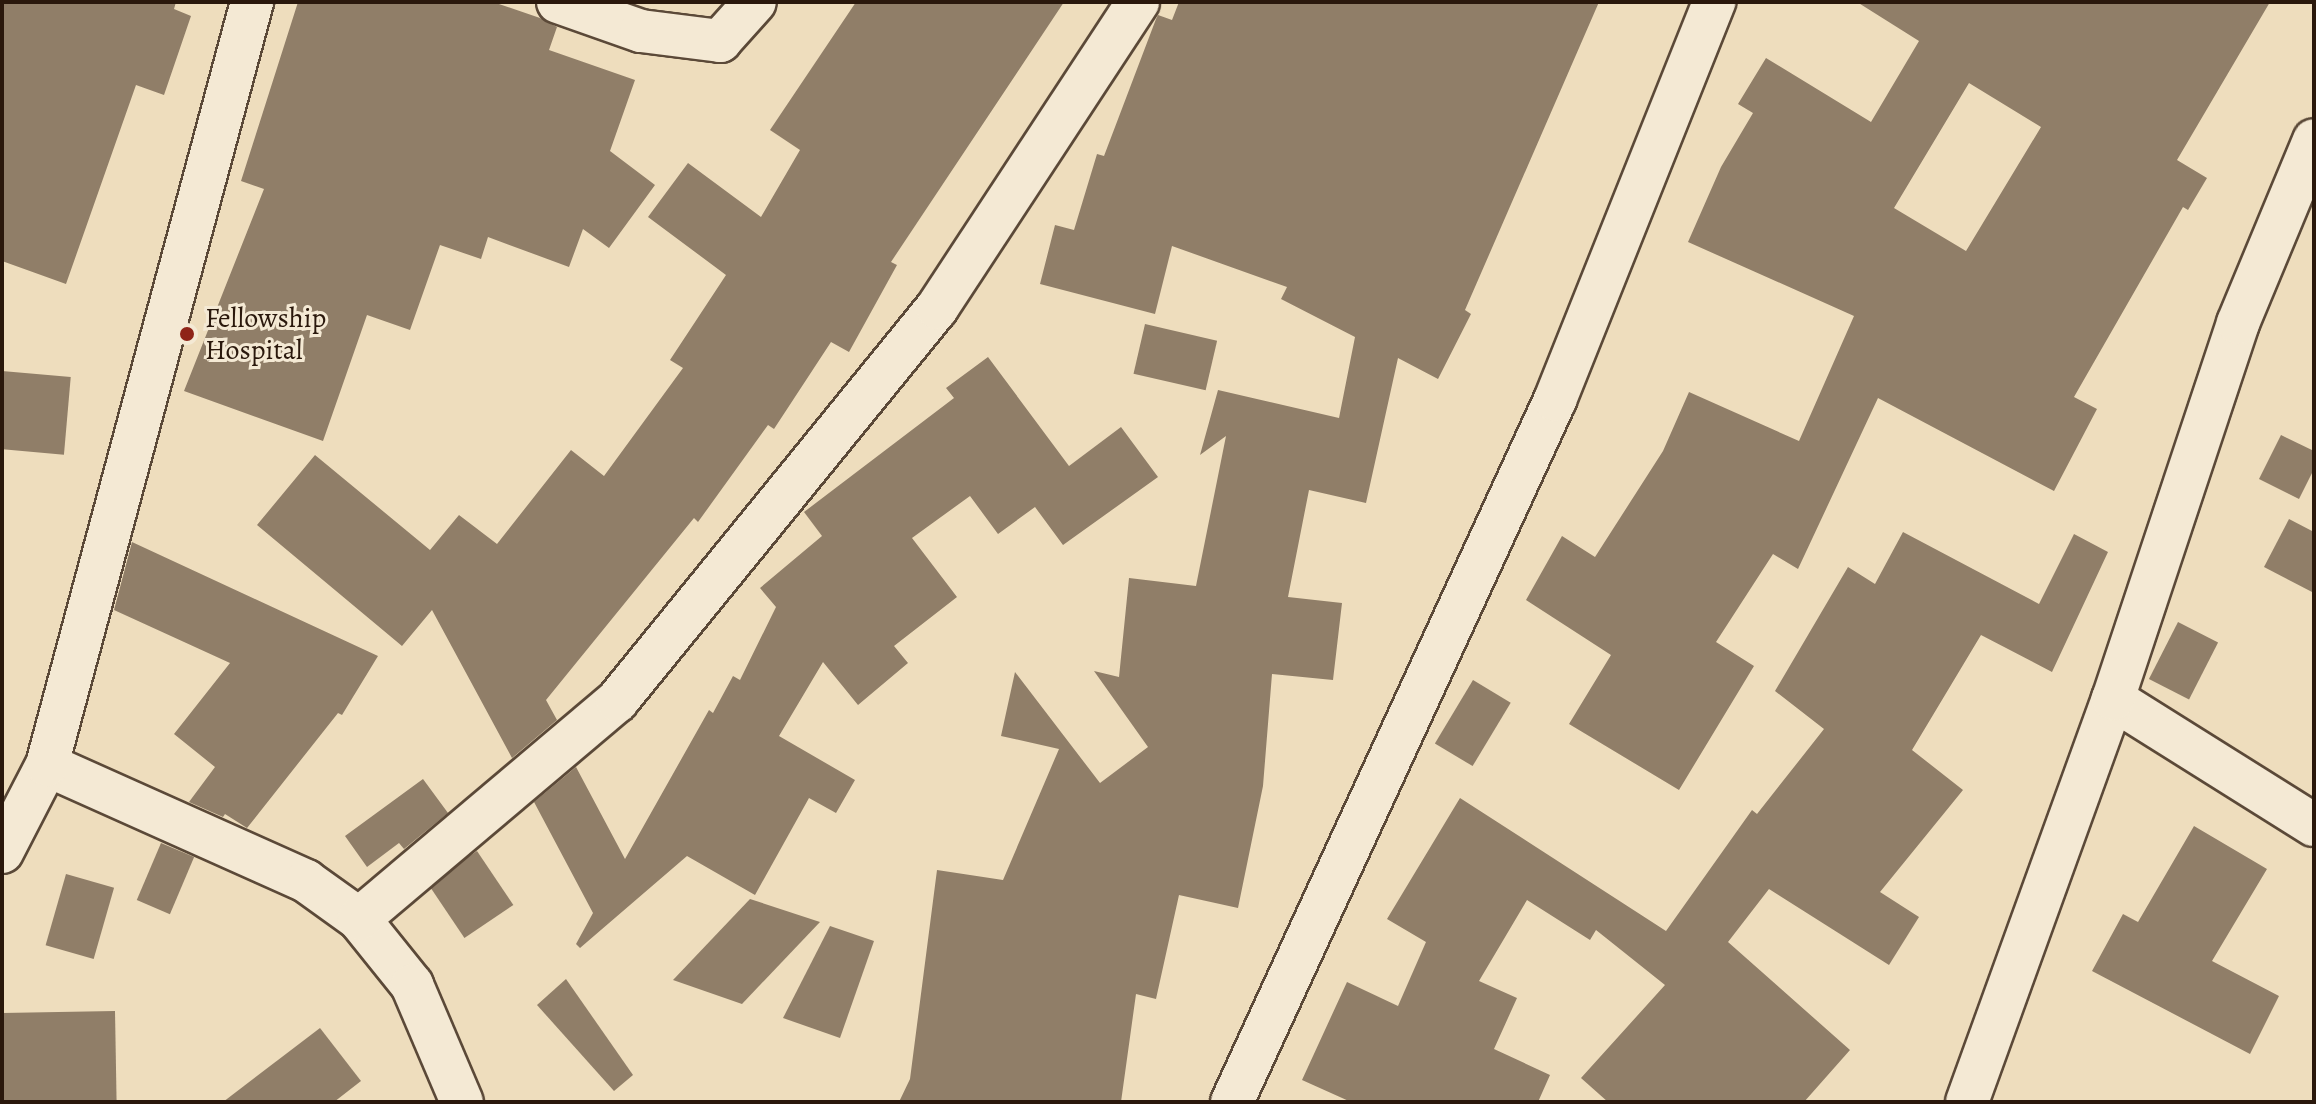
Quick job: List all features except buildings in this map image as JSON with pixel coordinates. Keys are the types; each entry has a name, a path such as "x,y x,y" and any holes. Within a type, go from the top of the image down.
{"street":[{"path":"2,852 47,765 252,2"},
{"path":"558,2 641,31 720,41 755,2"},
{"path":"359,919 617,701 937,308 1138,2"},
{"path":"1232,1102 1555,400 1714,2"},
{"path":"1967,1102 2113,699 2238,323 2314,140"},
{"path":"2113,699 2238,772 2314,825"},
{"path":"47,765 306,881 359,919 412,985 462,1102"}],"place":[{"name":"Fellowship Hospital","path":"187,334"}]}
